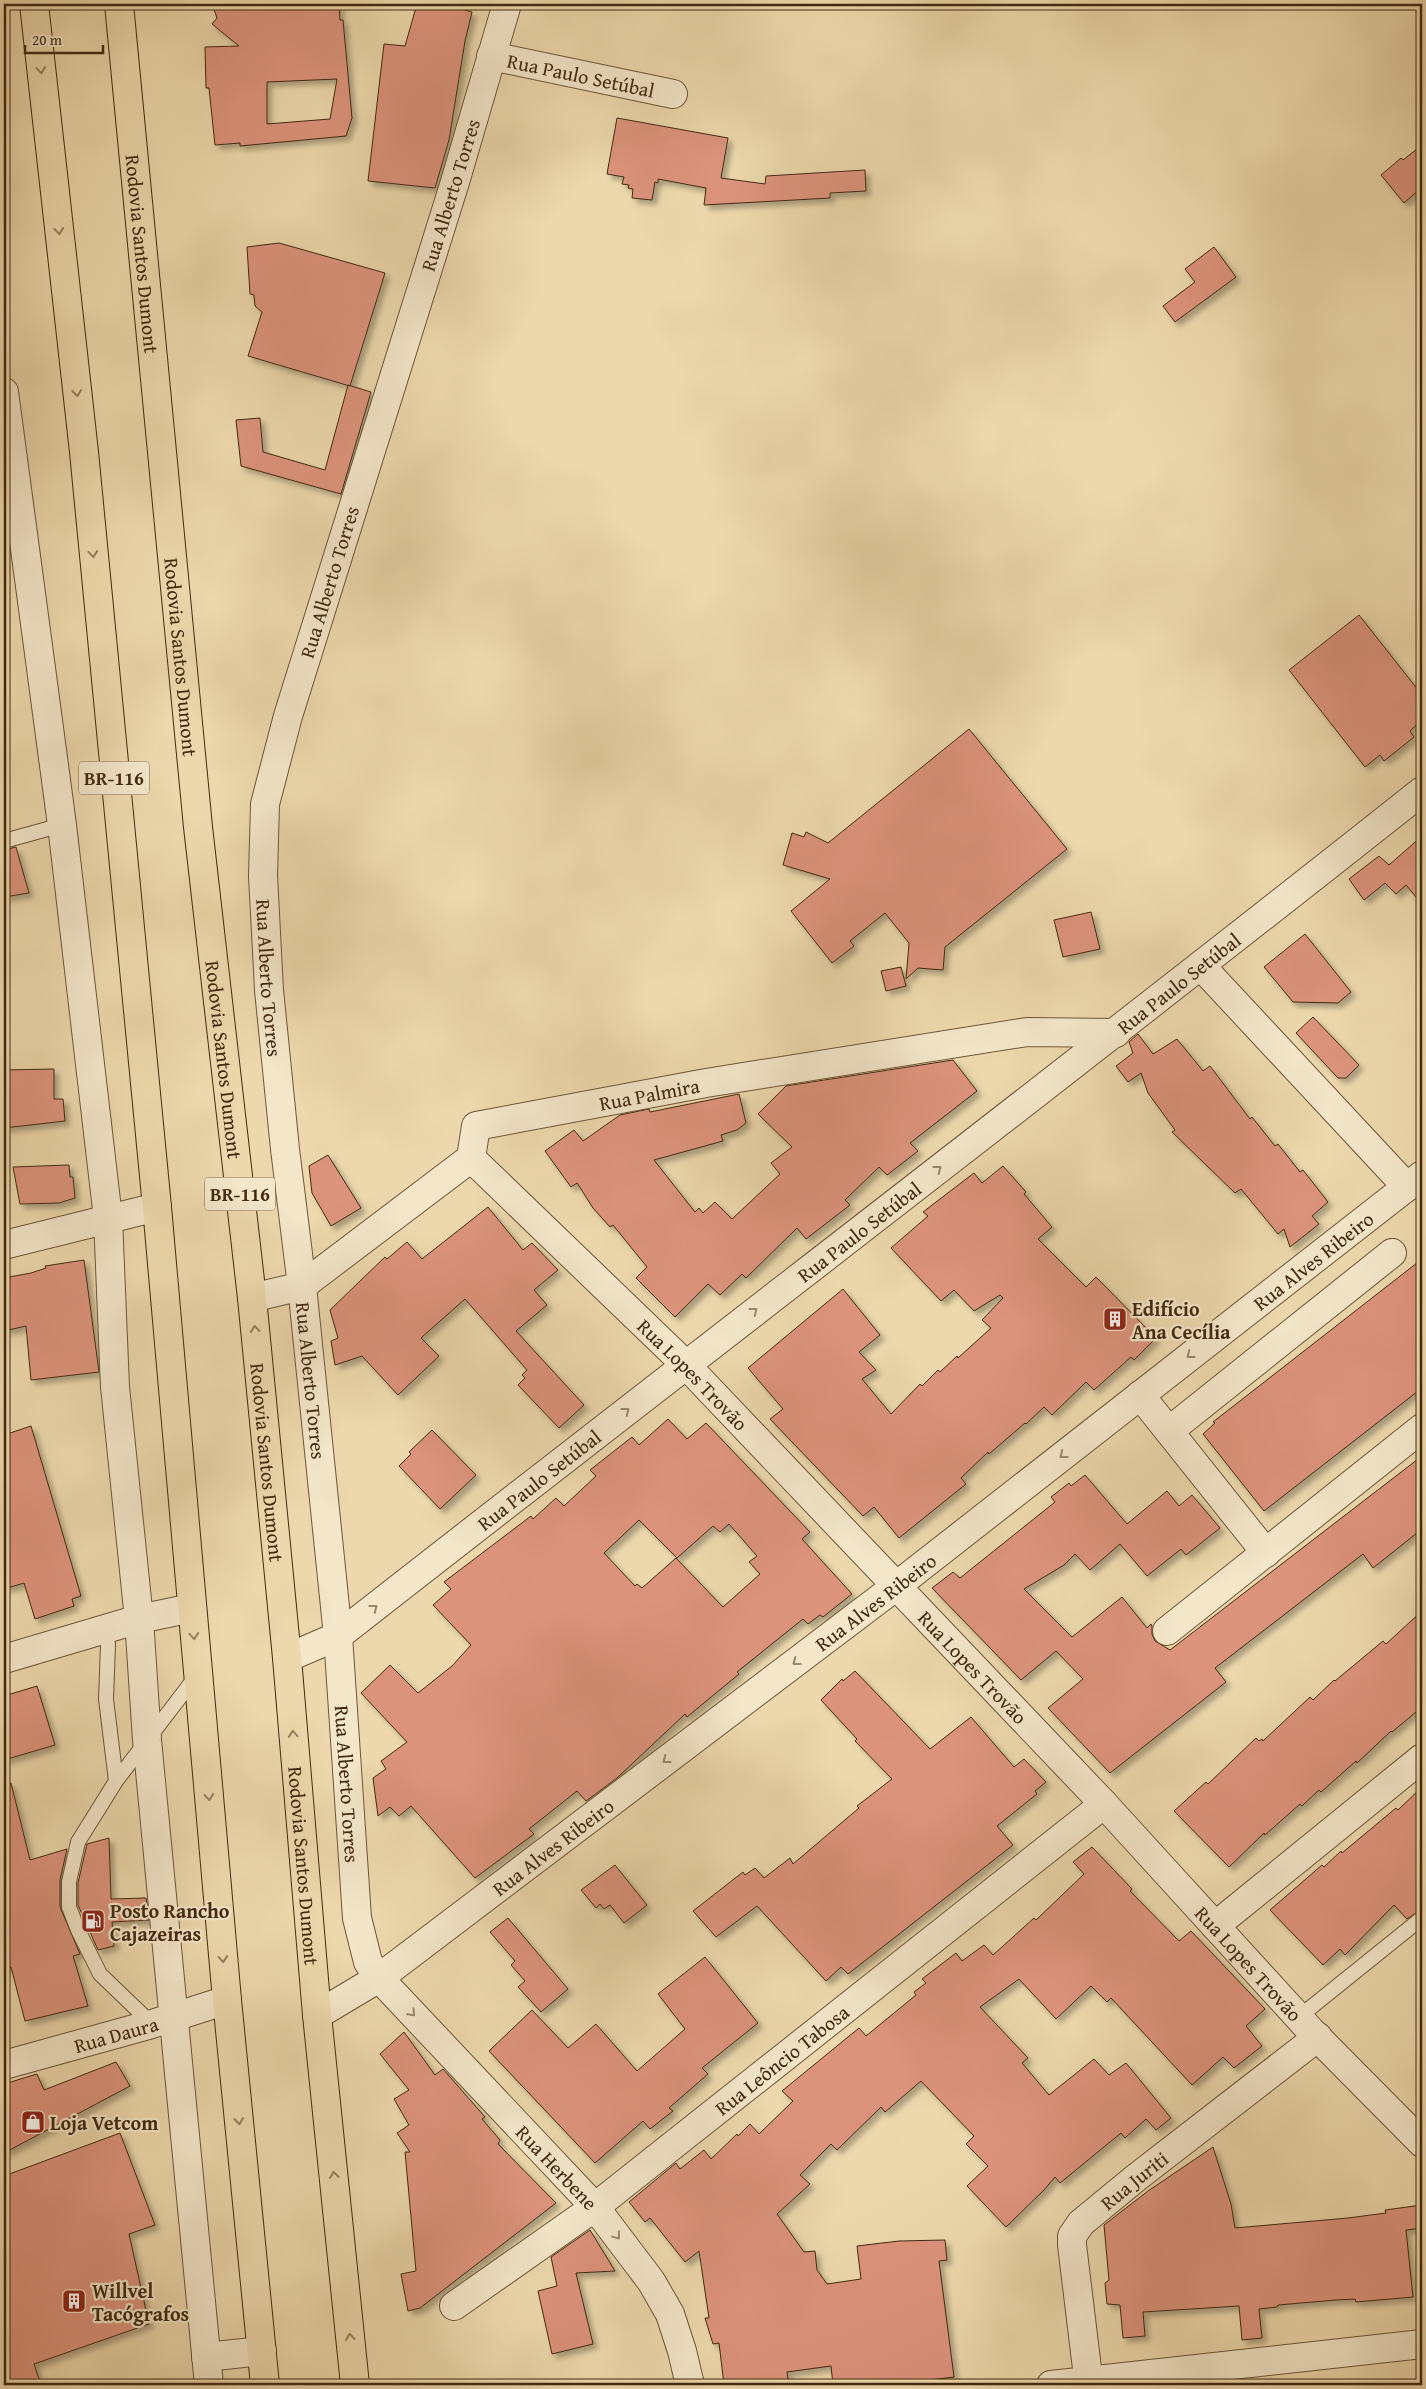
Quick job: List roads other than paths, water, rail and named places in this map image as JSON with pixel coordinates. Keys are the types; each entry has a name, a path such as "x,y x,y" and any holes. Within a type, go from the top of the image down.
{"highway":[{"name":"BR-116","path":"34,4 84,452 157,1207 227,2000 265,2385"},
{"name":"Rodovia Santos Dumont","path":"119,4 198,827 252,1298 287,1658 317,2015 355,2385"}],"street":[{"name":"Rua Alberto Torres","path":"379,1978 368,1962 356,1918 338,1636 269,990 263,876 265,804 288,716 452,192 507,4"},
{"name":"Rua Paulo Setúbal","path":"492,56 673,94"},
{"path":"4,392 6,427 62,826 108,1218 115,1387 139,1619 162,2021 209,2385"},
{"name":"Rua Paulo Setúbal","path":"287,1658 338,1636 685,1364 1116,1033 1422,791"},
{"path":"1201,966 1415,1181"},
{"name":"Rua Palmira","path":"471,1158 476,1126 706,1083 1027,1032 1116,1033"},
{"path":"252,1298 302,1286 471,1158"},
{"name":"Rua Lopes Trovão","path":"471,1158 685,1364 895,1587 1104,1804 1299,2017 1422,2143"},
{"name":"Rua Alves Ribeiro","path":"317,2015 379,1978 895,1587 1415,1181"},
{"path":"4,1245 157,1207"},
{"path":"1169,1431 1392,1253"},
{"path":"1140,1395 1266,1553"},
{"path":"1167,1631 1422,1428"},
{"path":"4,1659 139,1619 192,1608"},
{"path":"1216,1926 1422,1758"},
{"name":"Rua Leôncio Tabosa","path":"454,2306 595,2207 1104,1804"},
{"name":"Rua Herbene","path":"379,1978 595,2207 651,2281 670,2314 682,2351 690,2385"},
{"name":"Rua Daura","path":"4,2065 162,2021 227,2000"},
{"name":"Rua Juriti","path":"1088,2383 1072,2236 1081,2223 1137,2177 1318,2037"},
{"path":"1051,2385 1088,2383 1422,2344"},
{"path":"206,2357 262,2351"}],"lane":[{"path":"4,841 62,826"},
{"path":"106,1629 108,1645 106,1699 116,1782"},
{"path":"162,2021 100,1974 69,1907 69,1882 78,1842 116,1782 146,1740 198,1674"},
{"path":"1299,2017 1422,1918"}],"place":[{"name":"Edifício Ana Cecília","path":"1115,1319"},
{"name":"Posto Rancho Cajazeiras","path":"93,1921"},
{"name":"Loja Vetcom","path":"33,2122"},
{"name":"Willvel Tacógrafos","path":"74,2301"}]}
